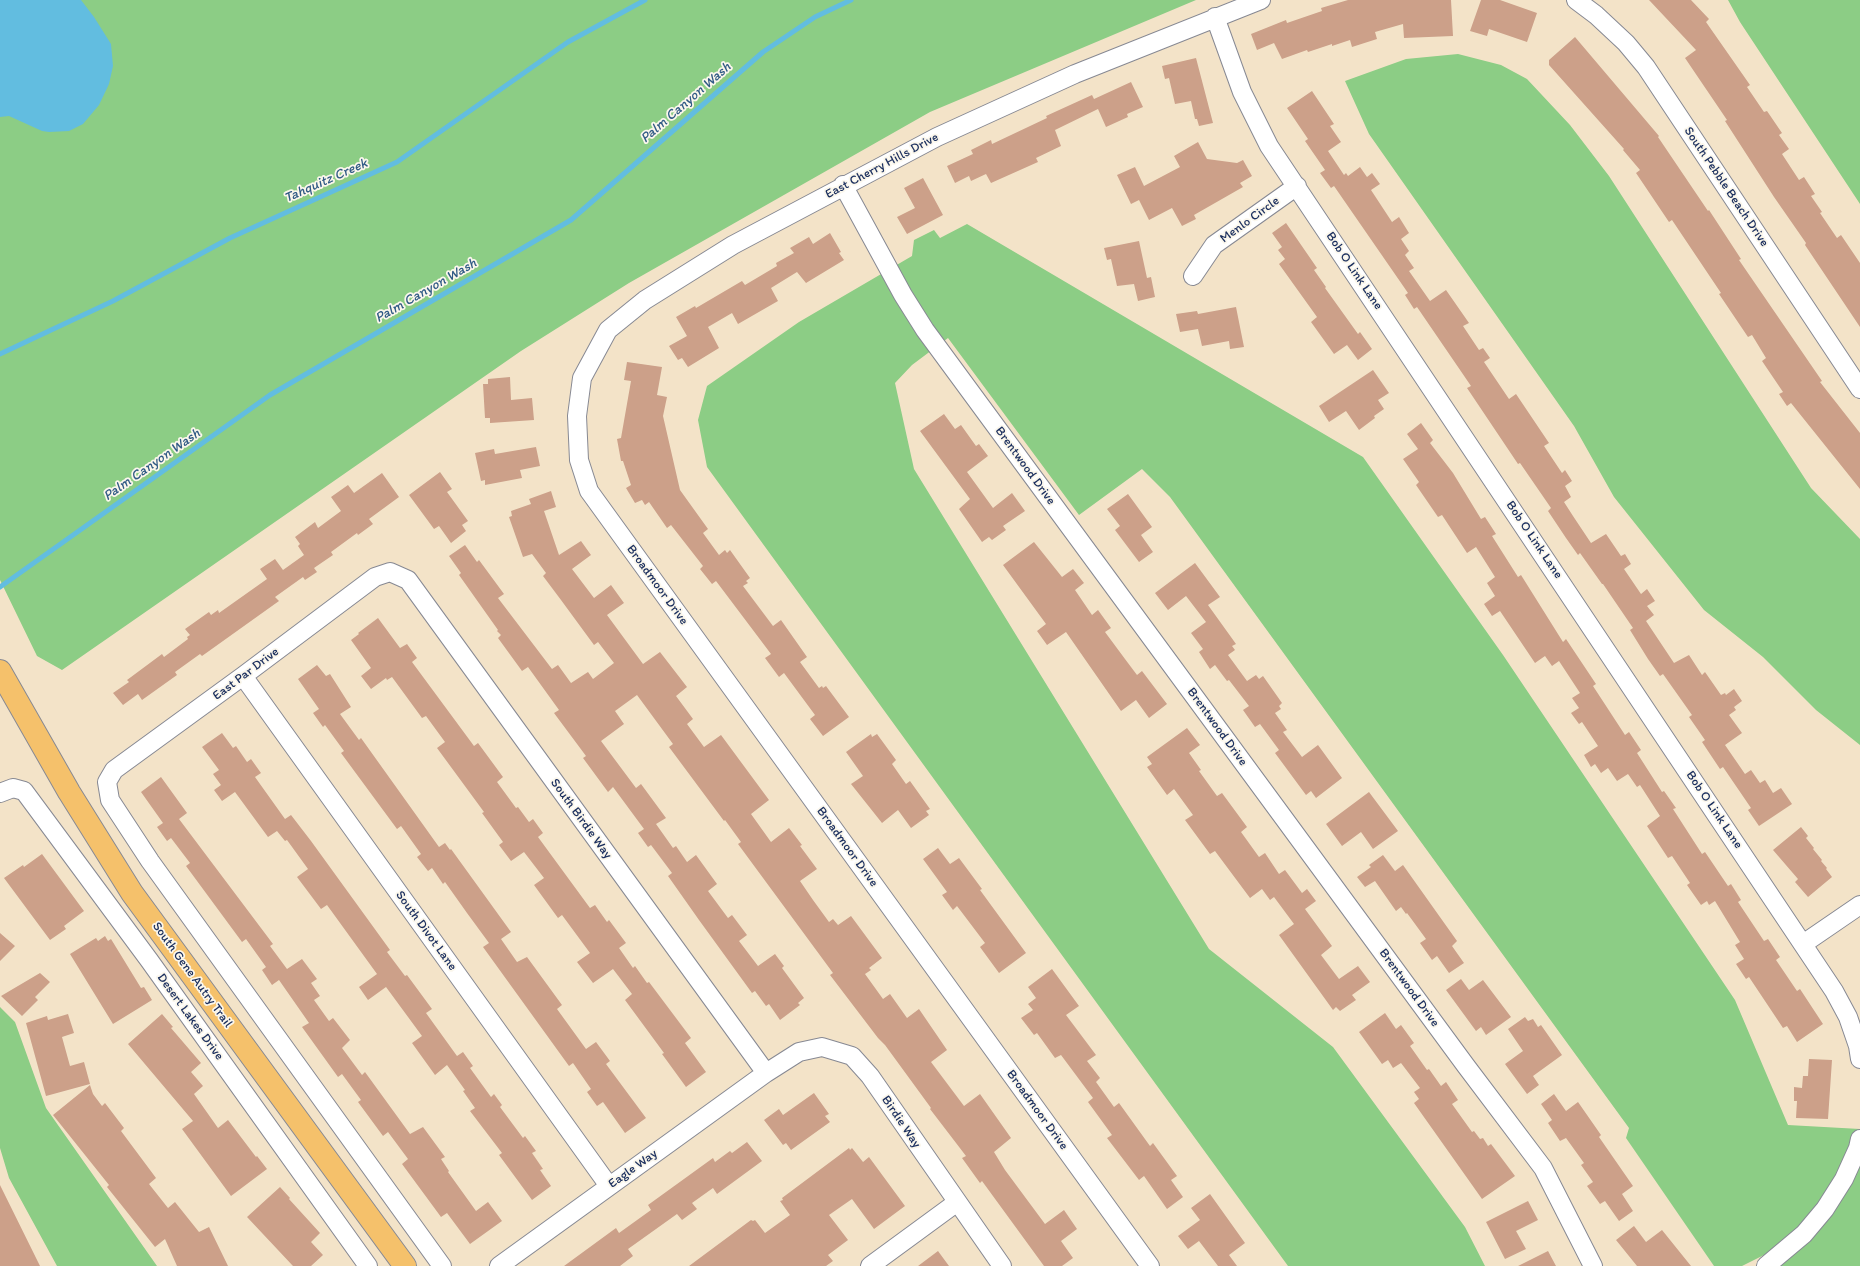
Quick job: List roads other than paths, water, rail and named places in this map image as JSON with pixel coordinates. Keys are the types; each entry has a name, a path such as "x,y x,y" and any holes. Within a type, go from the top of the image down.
{"main road":[{"name":"South Gene Autry Trail","path":"0,671 14,698 69,792 132,893 405,1266"}],"street":[{"name":"East Cherry Hills Drive","path":"577,416 582,378 608,330 645,300 713,258 843,185 937,137 1068,77 1215,17 1261,0"},
{"name":"South Pebble Beach Drive","path":"1576,0 1596,15 1626,42 1646,67 1860,389"},
{"name":"Bob O Link Lane","path":"1215,17 1242,92 1269,146 1834,991 1848,1017 1858,1046 1860,1059"},
{"name":"Brentwood Drive","path":"843,185 903,295 925,330 1452,1047 1543,1168 1593,1266"},
{"name":"Menlo Circle","path":"1193,276 1214,245 1297,186"},
{"name":"Broadmoor Drive","path":"577,416 579,460 589,491 1150,1266"},
{"name":"East Par Drive","path":"390,572 375,577 114,770 107,782 110,800 150,861 442,1266"},
{"name":"South Birdie Way","path":"390,572 408,580 766,1073"},
{"name":"South Divot Lane","path":"243,676 609,1186"},
{"name":"Desert Lakes Drive","path":"0,793 13,788 24,791 149,960 368,1266"},
{"path":"1803,944 1860,905"},
{"name":"Birdie Way","path":"766,1073 799,1052 822,1047 852,1056 870,1076 956,1203 1002,1266"},
{"name":"Eagle Way","path":"499,1266 766,1073"},
{"path":"1766,1266 1804,1234 1825,1209 1844,1178 1858,1148 1860,1139"},
{"path":"870,1266 956,1203"}],"water":[{"path":"0,0 81,0 94,17 111,44 113,66 109,84 99,105 83,124 69,131 49,132 42,131 9,116 0,117"}],"waterway":[{"name":"Tahquitz Creek","path":"0,354 113,301 230,238 397,162 568,42 645,0"},
{"name":"Palm Canyon Wash","path":"0,587 270,395 571,220 763,52 815,17 851,0"}]}
